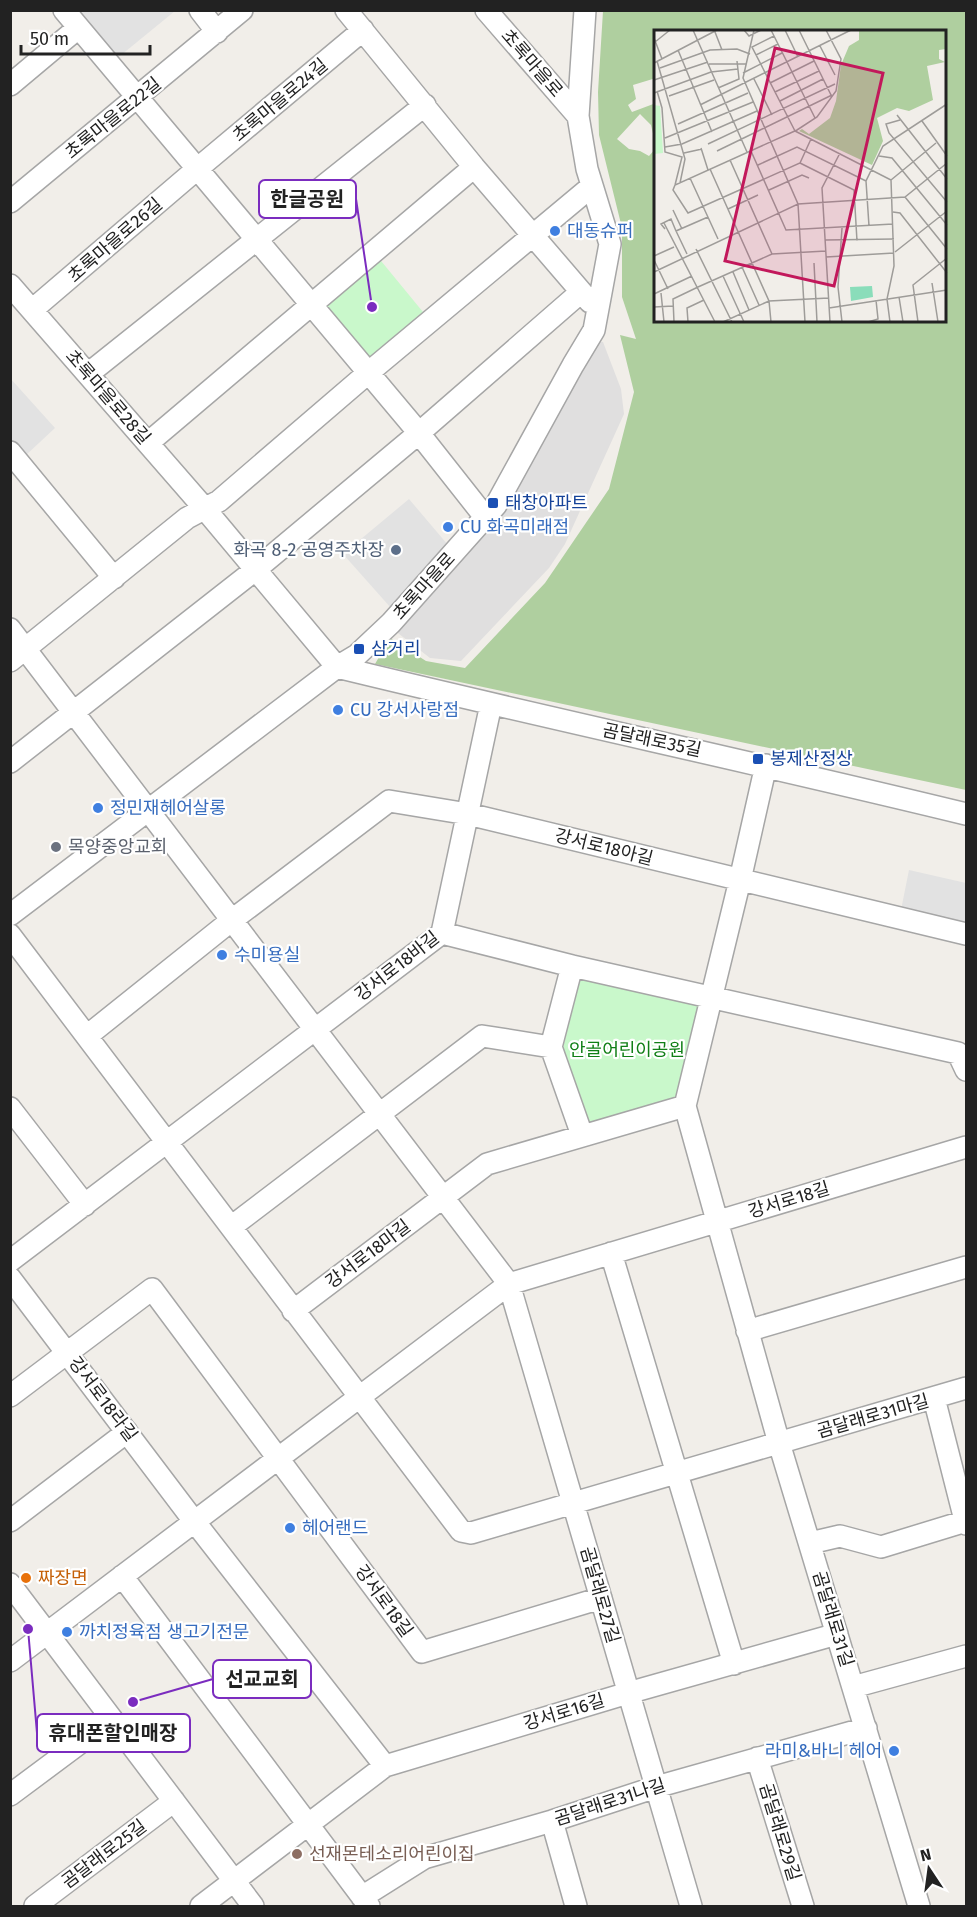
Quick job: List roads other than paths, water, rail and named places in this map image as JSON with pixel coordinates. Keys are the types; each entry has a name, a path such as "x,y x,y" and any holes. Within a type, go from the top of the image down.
{"street":[{"path":"64,10 419,433 485,517"},
{"path":"200,10 217,32"},
{"name":"초록마을로22길","path":"10,202 242,10"},
{"path":"346,10 474,167 598,311"},
{"name":"초록마을로","path":"486,10 578,116"},
{"name":"초록마을로","path":"10,915 337,667 357,655 391,623 496,505 594,330 598,311 610,244 587,169 578,116 585,10"},
{"path":"10,85 78,28"},
{"name":"초록마을로24길","path":"197,169 363,30"},
{"path":"88,374 425,105"},
{"path":"148,443 474,167"},
{"name":"초록마을로26길","path":"32,310 197,169"},
{"path":"18,655 187,518 219,501 592,186"},
{"name":"초록마을로28길","path":"10,285 205,508 337,667"},
{"path":"10,762 255,570 419,433 581,292"},
{"path":"10,452 114,578"},
{"path":"10,629 18,655 74,712 509,1284"},
{"name":"곰달래로35길","path":"337,667 766,765 966,814"},
{"name":"강서로18바길","path":"315,1030 442,933 491,704"},
{"path":"716,1222 685,1106 766,765"},
{"path":"87,1036 232,920 389,801 468,814"},
{"name":"강서로18아길","path":"468,814 966,934"},
{"path":"442,933 572,966 958,1053 966,1070"},
{"path":"10,935 461,1531 471,1533 779,1443"},
{"path":"572,966 551,1047 582,1134"},
{"path":"10,1261 315,1030"},
{"path":"231,1227 482,1036 551,1047"},
{"path":"443,1198 487,1164 582,1134 685,1106"},
{"path":"10,1108 85,1204"},
{"name":"강서로18길","path":"10,1661 509,1284 966,1147"},
{"name":"강서로18마길","path":"293,1311 443,1198"},
{"name":"곰달래로31길","path":"716,1222 779,1443 919,1906"},
{"path":"611,1253 734,1664"},
{"path":"747,1331 966,1267"},
{"name":"강서로18라길","path":"10,1278 195,1521"},
{"name":"곰달래로27길","path":"509,1284 691,1906"},
{"name":"강서로18길","path":"67,1353 152,1289 422,1652 601,1598"},
{"path":"10,1396 67,1353"},
{"name":"곰달래로31마길","path":"779,1443 966,1388"},
{"path":"810,1543 840,1536 881,1547 966,1522 934,1398"},
{"path":"10,1521 127,1431"},
{"path":"195,1521 385,1766"},
{"path":"122,1576 366,1902"},
{"path":"10,1584 253,1906"},
{"name":"강서로16길","path":"201,1906 385,1766 628,1693 837,1634"},
{"path":"853,1687 966,1656"},
{"path":"10,1795 112,1719"},
{"name":"곰달래로31나길","path":"366,1902 424,1858 552,1821 656,1787 866,1728"},
{"name":"곰달래로29길","path":"757,1758 803,1906"},
{"name":"곰달래로25길","path":"35,1906 174,1801"},
{"path":"552,1821 576,1906"}],"place":[{"name":"대동슈퍼","path":"555,231"},
{"name":"한글공원","path":"372,307"},
{"name":"태창아파트","path":"493,503"},
{"name":"CU 화곡미래점","path":"448,527"},
{"name":"화곡 8-2 공영주차장","path":"396,550"},
{"name":"삼거리","path":"359,649"},
{"name":"CU 강서사랑점","path":"338,710"},
{"name":"봉제산정상","path":"758,759"},
{"name":"정민재헤어살롱","path":"98,808"},
{"name":"목양중앙교회","path":"56,847"},
{"name":"수미용실","path":"222,955"},
{"name":"헤어랜드","path":"290,1528"},
{"name":"짜장면","path":"26,1578"},
{"name":"휴대폰할인매장","path":"28,1629"},
{"name":"까치정육점 생고기전문","path":"67,1632"},
{"name":"선교교회","path":"133,1702"},
{"name":"라미&바니 헤어","path":"894,1751"},
{"name":"선재몬테소리어린이집","path":"297,1854"}],"park label":[{"name":"안골어린이공원","path":"627,1050"}]}
